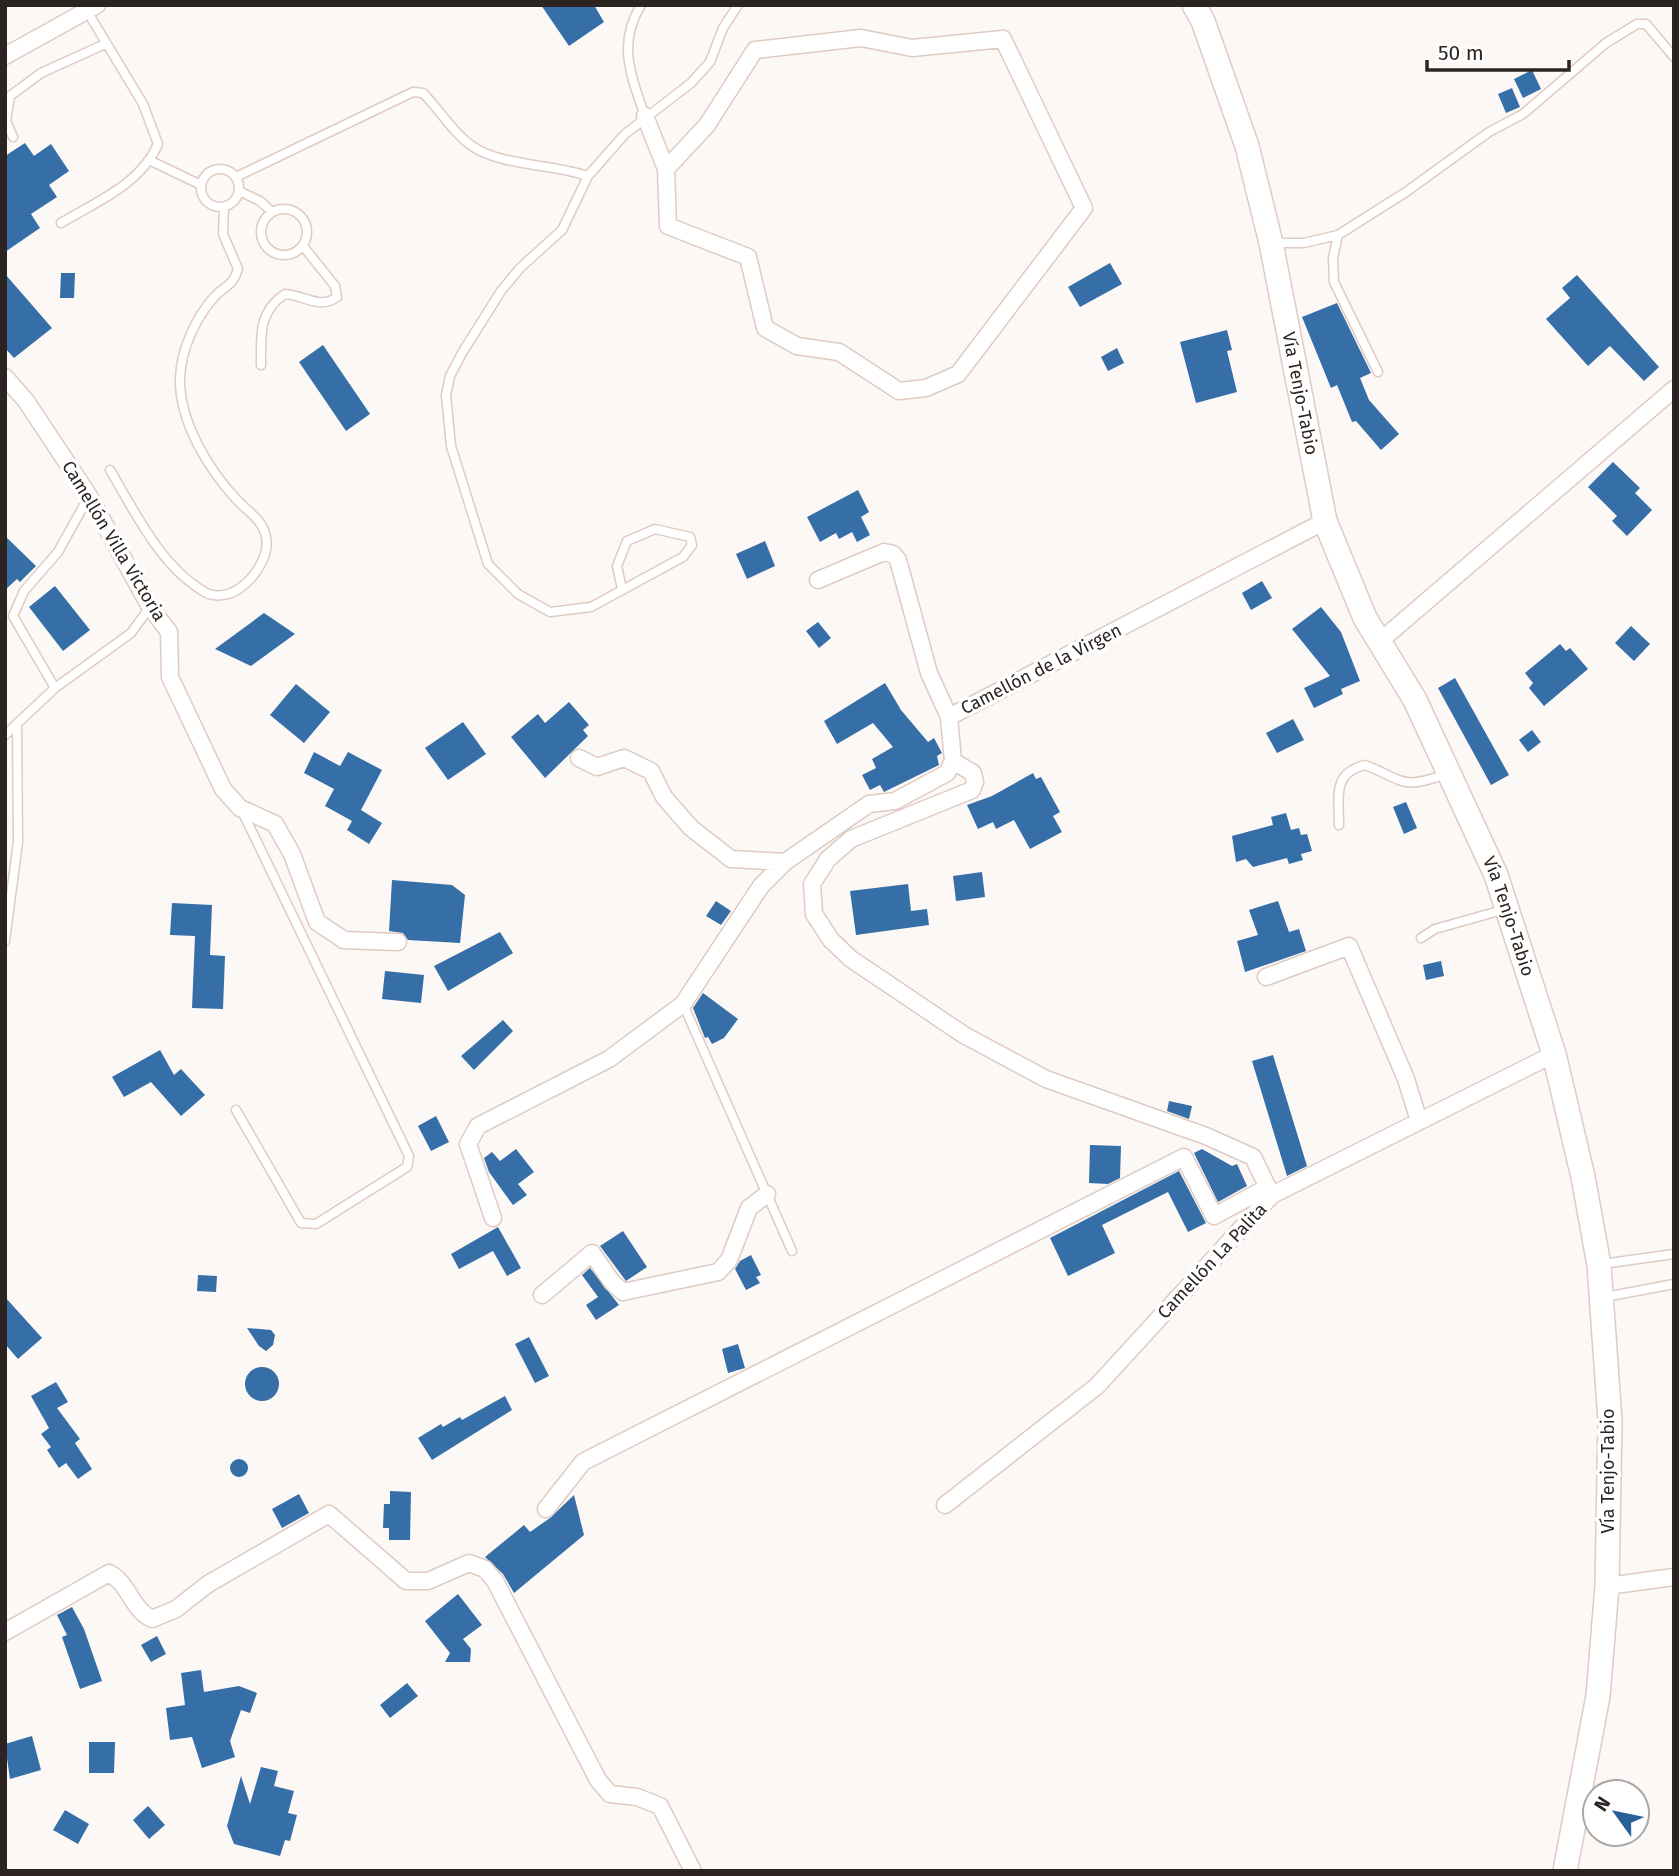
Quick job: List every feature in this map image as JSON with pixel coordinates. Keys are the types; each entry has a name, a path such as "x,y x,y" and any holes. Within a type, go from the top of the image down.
{"main road":[{"name":"Vía Tenjo-Tabio","path":"1194,5 1203,20 1247,146 1271,243 1325,521 1365,618 1415,700 1509,908 1554,1054 1583,1177 1599,1265 1610,1421 1607,1586 1598,1696 1565,1871"}],"street":[{"path":"5,56 92,8"},
{"path":"645,116 666,169 668,226 748,257 765,328 797,346 839,352 899,391 926,388 957,374 1084,208 1003,39 912,48 861,38 754,50 707,125 666,169"},
{"name":"Camellón Villa Victoria","path":"5,377 26,401 89,496 150,607 169,632 170,677 223,789 240,808 275,824 292,854 317,922 344,940 398,943"},
{"path":"1379,642 1674,389"},
{"name":"Camellón de la Virgen","path":"953,761 949,717 1325,521"},
{"path":"818,580 884,552 893,554 898,561 929,673 949,717"},
{"path":"579,758 597,767 624,758 651,771 664,797 691,828 731,859 785,862"},
{"path":"493,1219 468,1144 478,1126 610,1059 683,1004 761,886 785,862 869,804 895,801 947,773 953,761 973,773 975,782 972,790 851,839 828,859 812,884 814,914 831,940 851,959 964,1035 1046,1079 1206,1136 1253,1157 1270,1191 1214,1216 1184,1157 583,1462 546,1509"},
{"path":"1266,977 1349,946 1406,1079 1419,1121"},
{"name":"Camellón La Palita","path":"945,1505 1097,1386 1270,1191 1554,1054"},
{"path":"542,1295 592,1253 612,1282 623,1292 719,1272 729,1260 749,1208 766,1194"},
{"path":"5,1632 109,1573 118,1578 139,1613 152,1619 176,1609 208,1584 329,1514 406,1581 428,1581 469,1563 485,1569 495,1581 598,1780 610,1794 637,1797 660,1806 694,1871"},
{"path":"1607,1586 1674,1577"}],"lane":[{"path":"641,5 627,38 627,65 645,116"},
{"path":"622,589 617,566 627,541 655,529 690,537 692,545 683,557 591,607 550,612 518,594 488,564 451,446 446,395 450,376 483,318 520,268 562,230 588,176 645,116 691,83 710,62 723,28 738,5"},
{"path":"61,223 120,189 150,161 158,144 156,132 143,104 105,44 92,8"},
{"path":"1271,243 1304,243 1338,235 1406,192 1489,132 1523,114 1606,43 1637,24 1646,24 1674,57"},
{"path":"13,137 6,121 10,96 41,73 105,44"},
{"path":"236,177 413,92 423,93 456,132 488,154 564,168 588,176"},
{"path":"150,161 201,185"},
{"path":"215,169 230,172 236,177 239,191 236,199 224,207 209,205 204,200 201,185 203,178 215,169"},
{"path":"239,191 260,201 272,212"},
{"path":"110,470 151,540 190,584 210,596 230,594 246,585 266,553 266,537 259,520 237,499 210,465 183,409 180,376 187,343 198,318 217,294 233,284 237,269 223,234 224,207"},
{"path":"288,209 302,216 308,231 303,246 297,251 282,255 268,248 261,233 262,225 272,212 288,209"},
{"path":"1338,235 1333,258 1334,282 1378,372"},
{"path":"261,365 263,317 269,306 285,294 317,303 329,303 337,298 335,286 303,246"},
{"path":"55,688 13,616 24,591 58,552 89,496"},
{"path":"5,735 55,688 131,632 150,607"},
{"path":"5,941 18,842 17,725"},
{"path":"1339,825 1339,792 1343,775 1353,768 1365,765 1403,784 1420,783 1450,773"},
{"path":"236,1110 301,1223 316,1224 407,1167 409,1156 240,808"},
{"path":"1421,938 1434,929 1480,919 1509,908"},
{"path":"683,1004 792,1251"},
{"path":"1599,1265 1674,1254"},
{"path":"1602,1298 1674,1284"}],"building":[{"path":"541,5 594,5 604,22 569,46"},
{"path":"1532,70 1541,89 1523,98 1514,79"},
{"path":"1512,88 1520,107 1506,113 1498,94"},
{"path":"25,143 34,156 51,144 69,171 49,185 57,197 31,214 40,228 5,252 5,156"},
{"path":"1110,263 1122,284 1080,307 1068,287"},
{"path":"61,273 75,273 74,298 60,298"},
{"path":"5,274 52,328 14,358 5,348"},
{"path":"1577,275 1659,367 1644,381 1610,346 1588,366 1546,319 1570,298 1562,288"},
{"path":"1337,303 1371,373 1360,378 1369,400 1399,434 1381,450 1356,421 1352,422 1337,385 1331,388 1302,317"},
{"path":"1227,330 1232,350 1227,351 1237,392 1196,403 1180,342"},
{"path":"323,345 370,414 346,431 299,362"},
{"path":"1117,348 1124,363 1108,371 1101,357"},
{"path":"1613,462 1640,488 1635,493 1652,510 1627,536 1612,521 1617,516 1588,487"},
{"path":"858,490 869,512 861,517 870,535 857,542 852,532 839,539 836,533 820,542 807,517"},
{"path":"5,536 36,566 20,582 17,579 5,590"},
{"path":"765,541 775,566 747,579 736,554"},
{"path":"1262,581 1272,598 1251,610 1242,593"},
{"path":"55,586 90,630 63,651 29,607"},
{"path":"1321,607 1341,632 1360,681 1341,689 1343,694 1314,708 1304,688 1330,676 1292,629"},
{"path":"264,613 295,634 251,666 215,649"},
{"path":"818,622 831,638 819,648 806,631"},
{"path":"1631,626 1650,644 1634,661 1615,643"},
{"path":"1560,644 1566,651 1570,648 1588,669 1544,706 1529,688 1533,683 1525,673"},
{"path":"1455,678 1509,775 1491,785 1438,688"},
{"path":"885,683 901,710 928,742 934,738 942,753 937,756 939,765 884,792 880,785 870,790 862,775 876,768 872,759 893,747 873,723 837,744 824,721"},
{"path":"296,684 330,712 304,743 270,715"},
{"path":"569,702 589,725 583,730 588,736 545,778 511,737 538,714 545,723"},
{"path":"1293,719 1304,740 1277,753 1266,733"},
{"path":"463,722 486,754 448,780 425,748"},
{"path":"1532,730 1541,742 1528,752 1519,740"},
{"path":"314,752 340,766 348,752 382,770 361,810 382,823 369,844 347,830 352,821 325,806 334,789 304,773"},
{"path":"1033,773 1036,779 1041,777 1060,812 1053,816 1062,832 1030,849 1014,820 996,829 993,822 978,829 967,805 992,796"},
{"path":"1406,802 1417,828 1404,834 1393,807"},
{"path":"1286,813 1291,830 1299,828 1301,835 1307,834 1312,851 1301,854 1303,860 1289,864 1287,858 1253,867 1246,859 1236,862 1232,836 1273,825 1271,817"},
{"path":"982,872 985,897 956,901 953,876"},
{"path":"392,880 452,885 465,895 460,943 408,940 403,933 389,931"},
{"path":"908,884 911,911 927,909 929,925 856,935 850,891"},
{"path":"716,901 731,911 721,925 706,916"},
{"path":"1278,901 1289,932 1299,929 1306,951 1245,972 1237,941 1258,935 1249,910"},
{"path":"172,903 212,905 210,955 225,956 223,1009 192,1008 195,936 170,935"},
{"path":"500,932 513,953 448,991 434,966"},
{"path":"1441,961 1444,976 1426,980 1423,965"},
{"path":"385,971 424,975 421,1003 382,999"},
{"path":"703,993 738,1019 724,1038 712,1044 708,1037 705,1038 693,1008"},
{"path":"503,1020 513,1031 474,1070 461,1056"},
{"path":"160,1050 174,1075 181,1069 205,1095 181,1116 151,1082 124,1097 112,1077"},
{"path":"1273,1055 1307,1166 1287,1176 1252,1061"},
{"path":"1169,1101 1192,1106 1189,1119 1167,1111"},
{"path":"436,1116 449,1142 431,1151 418,1126"},
{"path":"1090,1145 1121,1146 1120,1178 1108,1184 1089,1183"},
{"path":"516,1149 534,1172 518,1184 527,1195 513,1205 489,1172 484,1158 492,1152 500,1161"},
{"path":"1202,1149 1232,1166 1237,1164 1247,1186 1218,1202 1194,1153"},
{"path":"1179,1171 1206,1223 1188,1232 1168,1192 1102,1225 1115,1253 1068,1276 1050,1238"},
{"path":"498,1227 521,1268 507,1276 493,1251 459,1269 451,1254"},
{"path":"623,1231 647,1267 626,1281 600,1246"},
{"path":"751,1255 761,1275 756,1277 760,1283 746,1290 735,1269 740,1261"},
{"path":"590,1268 619,1305 596,1320 586,1305 598,1297 582,1275"},
{"path":"198,1275 217,1276 216,1292 197,1291"},
{"path":"5,1297 42,1338 18,1359 5,1344"},
{"path":"247,1328 271,1330 275,1335 273,1345 266,1351 259,1346"},
{"path":"529,1337 549,1376 535,1383 515,1344"},
{"path":"738,1344 745,1368 728,1373 722,1349"},
{"path":"262,1367 274,1372 279,1384 274,1396 262,1401 250,1396 245,1384 250,1372"},
{"path":"56,1382 68,1402 57,1408 80,1439 75,1443 92,1469 78,1479 66,1463 59,1468 47,1450 51,1447 41,1434 49,1428 31,1396"},
{"path":"505,1396 512,1410 432,1460 418,1438 441,1424 443,1427 460,1417 462,1420"},
{"path":"239,1459 245,1462 248,1468 245,1474 239,1477 233,1474 230,1468 233,1462"},
{"path":"390,1491 411,1492 410,1540 389,1540 389,1528 383,1528 384,1504 390,1504"},
{"path":"299,1494 309,1513 282,1528 272,1509"},
{"path":"574,1495 584,1535 514,1593 503,1574 485,1557 524,1525 530,1532 550,1518"},
{"path":"458,1594 482,1625 463,1639 471,1649 470,1662 445,1662 450,1653 425,1621"},
{"path":"72,1607 84,1629 102,1681 80,1689 62,1637 67,1635 57,1615"},
{"path":"157,1636 166,1654 151,1662 141,1645"},
{"path":"201,1670 204,1692 239,1686 257,1693 250,1713 241,1710 230,1741 235,1757 202,1768 192,1737 170,1740 166,1708 185,1705 181,1673"},
{"path":"407,1683 418,1696 390,1718 380,1705"},
{"path":"32,1736 41,1770 10,1779 5,1744"},
{"path":"89,1742 115,1742 114,1773 89,1773"},
{"path":"261,1767 278,1771 274,1786 294,1791 288,1813 297,1815 290,1841 285,1840 280,1856 234,1844 227,1826 241,1776 250,1804"},
{"path":"148,1806 165,1825 149,1839 133,1820"},
{"path":"65,1810 89,1824 78,1844 53,1830"}]}
